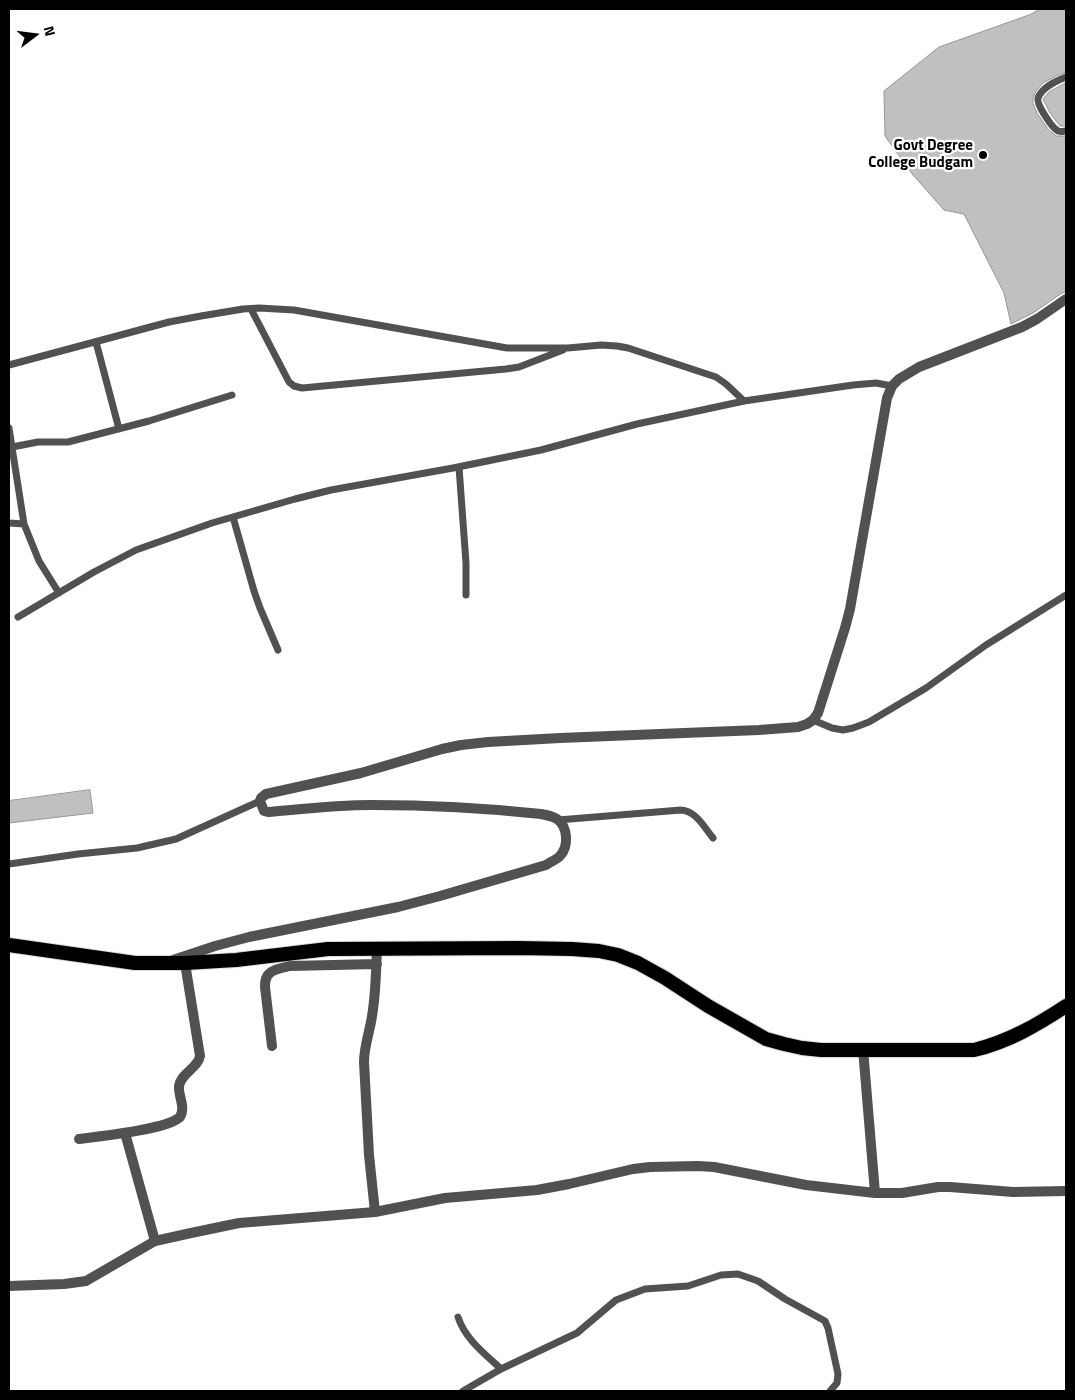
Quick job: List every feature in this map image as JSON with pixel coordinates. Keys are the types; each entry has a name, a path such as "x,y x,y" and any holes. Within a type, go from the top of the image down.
{"highway":[{"path":"9,945 135,963 236,960 328,949 572,949 599,951 638,962 708,1006 766,1038 802,1048 822,1050 974,1050 993,1046 1015,1036 1066,1006"}],"street":[{"path":"163,963 215,946 278,930 398,907 546,865 560,856 566,842 564,826 558,820 542,814 506,810 370,805 268,812 264,810 260,801 266,794 361,773 461,745 560,738 759,730 798,727 814,720 818,713 850,609 887,398 892,386 899,379 919,367 1022,327 1066,299"},
{"path":"375,1212 368,1146 364,1053 372,1018 377,948"},
{"path":"79,1139 172,1122 178,1120 182,1114 179,1085 200,1060 184,963"},
{"path":"272,1046 265,987 265,978 268,974 290,966 376,964"},
{"path":"863,1049 875,1193"},
{"path":"125,1132 155,1241"},
{"path":"9,1286 86,1281 155,1241 239,1223 375,1212 445,1198 537,1190 650,1167 714,1167 806,1185 875,1193 902,1193 950,1186 1013,1192 1066,1191"}],"lane":[{"path":"1066,77 1046,88 1038,96 1037,101 1039,107 1054,128 1058,131 1066,131"},
{"path":"9,365 169,322 222,312 251,309 294,310 507,348 568,348 601,345 628,348 716,377 744,401"},
{"path":"251,309 289,382 294,386 302,388 506,369 529,364 568,348"},
{"path":"96,342 119,429"},
{"path":"18,617 94,572 136,550 233,516 295,499 331,490 542,450 637,424 744,401 853,385 876,384 892,386"},
{"path":"12,447 38,442 64,443 119,429 232,395"},
{"path":"9,428 24,524 39,561 59,593"},
{"path":"459,467 466,563 466,595"},
{"path":"233,516 254,591 278,650"},
{"path":"9,523 24,524"},
{"path":"814,720 832,728 843,730 869,722 926,688 986,646 1066,595"},
{"path":"9,864 137,848 176,839 260,801"},
{"path":"558,820 681,810 688,811 694,815 713,838"},
{"path":"463,1391 501,1369 577,1333 616,1300 652,1287 688,1286 721,1274 738,1274 758,1281 824,1321 828,1328 838,1374 837,1383 830,1391"},
{"path":"458,1317 464,1332 501,1369"}],"building":[{"name":"Govt Degree College Budgam","path":"1041,9 1066,9 1066,72 1043,83 1036,91 1033,103 1037,113 1048,129 1056,136 1066,136 1066,292 1033,313 1011,324 1004,293 964,214 944,210 913,175 885,136 884,91 939,47"},
{"path":"1066,83 1066,126 1060,126 1050,113 1043,99 1049,92"},
{"path":"90,790 93,813 9,823 9,801"}],"place":[{"name":"Govt Degree College Budgam","path":"983,155"}]}
